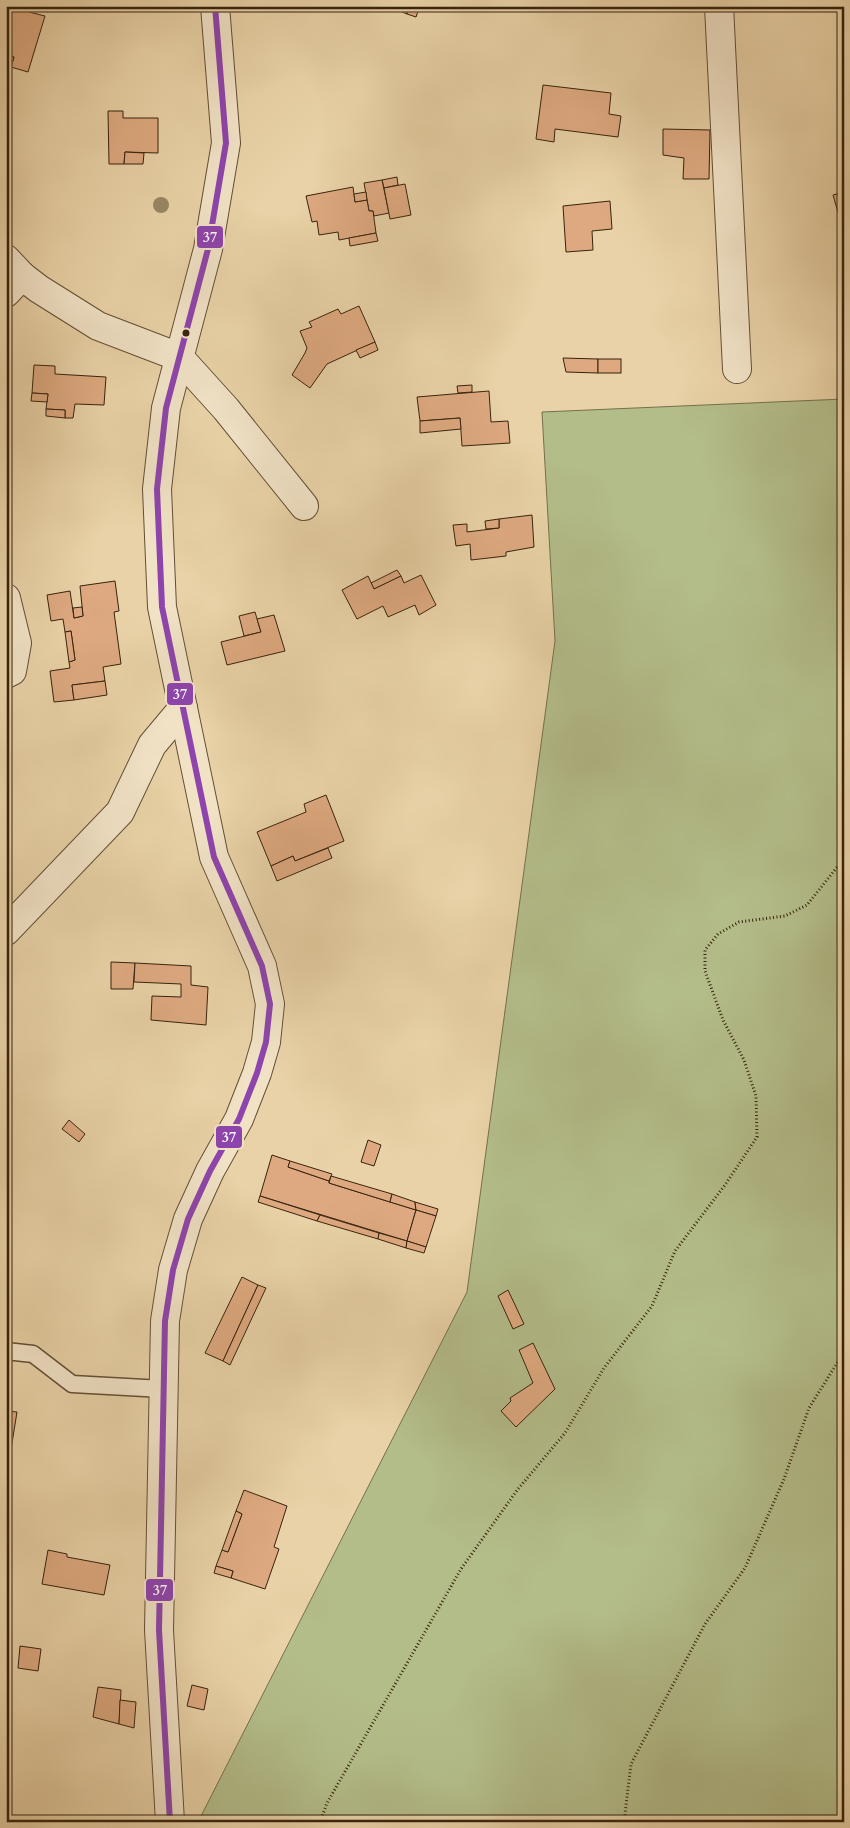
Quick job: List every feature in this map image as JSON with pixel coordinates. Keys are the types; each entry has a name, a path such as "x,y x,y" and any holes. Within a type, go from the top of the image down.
{"street":[{"path":"170,1822 159,1630 165,1321 173,1270 188,1219 210,1171 239,1119 257,1072 266,1042 270,1004 262,966 214,857 162,607 157,489 166,408 208,249 226,143 215,6"},
{"path":"719,6 737,370"},
{"path":"12,276 98,326 179,357 226,409 304,506"},
{"path":"6,598 17,643 12,671 6,674"},
{"path":"6,931 120,812 152,745 183,708"}],"lane":[{"path":"6,1351 33,1354 72,1384 163,1389"}],"path":[{"path":"320,1822 327,1803 461,1569 518,1489 566,1433 604,1368 652,1306 675,1251 757,1137 756,1096 744,1060 723,1020 705,971 705,950 718,934 739,922 785,916 807,905 838,866 844,863"},
{"path":"624,1822 631,1764 705,1624 745,1568 784,1479 809,1408 844,1352"}],"green space":[{"path":"844,399 844,1822 198,1822 467,1292 555,641 542,412"}],"building":[{"path":"6,6 30,9 29,12 45,16 28,72 11,67 14,57 6,54"},
{"path":"387,6 409,6 407,14"},
{"path":"409,6 420,6 416,17 407,14"},
{"path":"6,54 14,57 11,67 6,66"},
{"path":"543,85 611,93 609,114 621,116 618,137 555,129 554,142 536,139"},
{"path":"108,111 123,111 123,118 158,118 158,153 125,152 124,164 109,164"},
{"path":"663,129 710,130 709,179 683,179 684,158 663,155"},
{"path":"125,152 144,153 143,164 124,164"},
{"path":"397,177 398,185 384,188 382,180"},
{"path":"382,180 389,213 374,216 373,211 369,211 364,183"},
{"path":"405,184 411,215 390,219 384,188"},
{"path":"353,187 355,202 367,200 369,211 373,211 376,233 339,240 338,232 319,235 317,221 312,222 306,196"},
{"path":"366,192 367,200 355,202 354,194"},
{"path":"844,192 844,233 833,195"},
{"path":"610,201 612,229 592,231 593,250 566,252 563,206"},
{"path":"376,233 378,241 350,246 349,238"},
{"path":"359,306 375,342 327,364 310,388 292,375 307,348 300,331 312,327 309,322 338,309 341,314"},
{"path":"375,342 378,350 360,358 356,350"},
{"path":"563,358 598,359 598,373 566,372"},
{"path":"598,359 621,359 621,373 598,373"},
{"path":"34,365 55,366 55,374 106,377 104,405 75,404 73,418 65,418 65,410 46,409 48,394 32,393"},
{"path":"472,385 472,392 458,393 457,386"},
{"path":"489,391 491,422 508,421 510,443 462,446 460,418 420,421 417,397"},
{"path":"32,393 48,394 47,402 31,401"},
{"path":"46,409 65,410 65,418 46,416"},
{"path":"460,418 461,429 420,433 420,421"},
{"path":"532,515 534,547 506,552 506,556 471,560 470,544 456,546 453,525 467,524 467,532 499,528 499,519"},
{"path":"499,519 499,528 486,529 485,521"},
{"path":"397,570 401,576 374,589 371,583"},
{"path":"421,575 436,605 419,615 415,605 388,617 383,606 357,619 342,590 368,576 374,589 401,576 404,583"},
{"path":"115,581 119,611 114,612 121,664 103,667 105,681 72,685 74,700 54,702 50,671 70,668 69,662 75,660 71,631 65,632 63,619 51,621 47,595 70,591 74,618 83,616 80,586"},
{"path":"82,607 83,616 74,618 73,608"},
{"path":"255,612 261,632 244,636 239,616"},
{"path":"274,615 285,651 227,665 221,642 261,632 257,619"},
{"path":"71,631 75,660 69,662 65,632"},
{"path":"105,681 107,695 74,700 72,685"},
{"path":"326,795 344,841 295,861 293,856 271,866 257,832 306,812 304,804"},
{"path":"328,848 332,858 277,881 271,866 293,856 295,861"},
{"path":"111,962 135,963 133,989 111,989"},
{"path":"135,963 191,966 191,985 208,987 206,1025 151,1020 152,996 181,997 181,984 134,982"},
{"path":"69,1120 85,1134 79,1142 62,1129"},
{"path":"368,1140 381,1145 374,1166 361,1162"},
{"path":"272,1155 290,1161 288,1167 329,1181 329,1183 416,1210 407,1241 260,1196"},
{"path":"290,1161 332,1174 329,1181 288,1167"},
{"path":"331,1176 392,1194 390,1202 329,1183"},
{"path":"392,1194 415,1202 416,1210 390,1202"},
{"path":"260,1196 320,1215 317,1221 258,1202"},
{"path":"415,1202 438,1209 436,1216 416,1210"},
{"path":"416,1210 436,1216 426,1247 407,1241"},
{"path":"320,1215 379,1233 378,1239 317,1221"},
{"path":"379,1233 407,1241 406,1248 378,1239"},
{"path":"407,1241 426,1247 424,1253 406,1248"},
{"path":"242,1277 258,1285 223,1361 205,1353"},
{"path":"258,1285 266,1288 230,1365 223,1361"},
{"path":"508,1290 524,1324 513,1329 498,1296"},
{"path":"533,1343 555,1389 516,1427 501,1411 511,1401 510,1398 533,1383 519,1350"},
{"path":"7,1411 17,1412 12,1443 6,1442"},
{"path":"6,1442 12,1443 9,1461 6,1461"},
{"path":"244,1490 287,1506 274,1547 279,1549 265,1589 231,1578 233,1571 216,1566 222,1550 228,1552 242,1514 236,1511"},
{"path":"236,1511 242,1514 228,1552 222,1550"},
{"path":"48,1550 67,1554 67,1557 110,1565 104,1595 42,1584"},
{"path":"216,1566 233,1571 231,1578 214,1573"},
{"path":"20,1646 41,1649 38,1671 18,1668"},
{"path":"192,1685 208,1689 204,1710 187,1706"},
{"path":"98,1687 121,1690 119,1724 93,1717"},
{"path":"120,1700 136,1702 134,1728 119,1724"}],"transit line":[{"name":"37","path":"170,1822 159,1630 165,1321 173,1270 188,1219 210,1171 239,1119 257,1073 266,1042 270,1004 262,966 214,857 162,607 157,489 166,408 208,249 226,143 215,6"}]}
